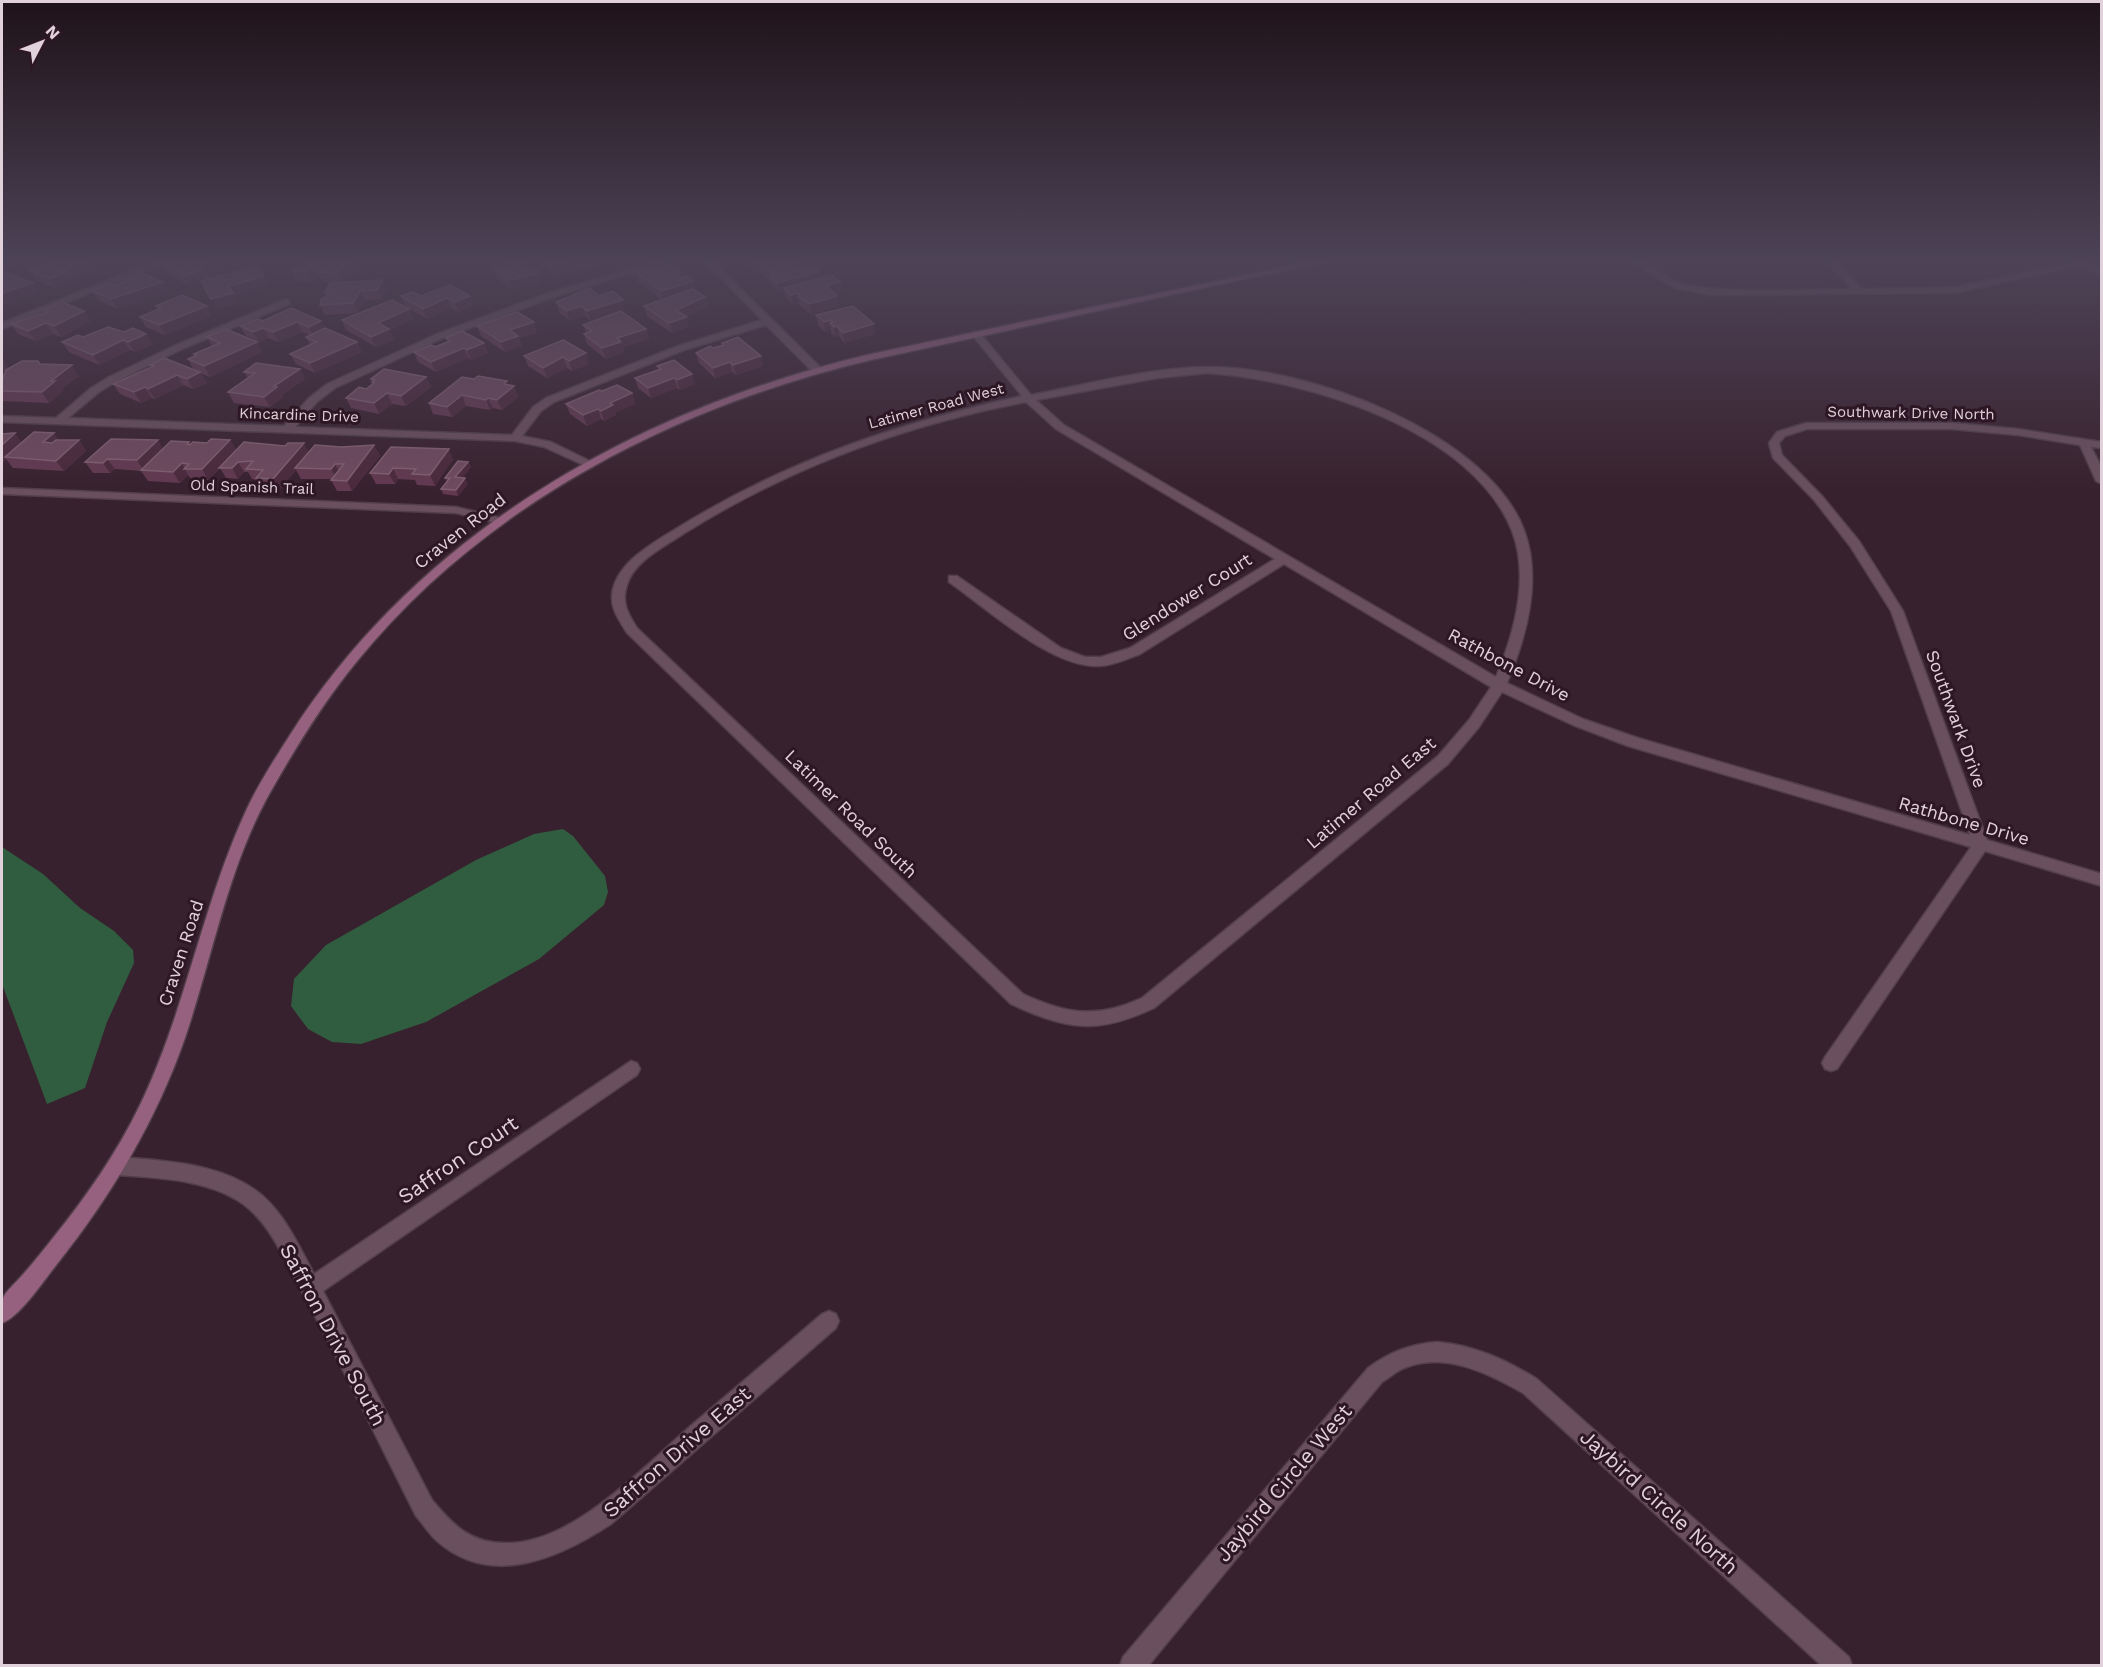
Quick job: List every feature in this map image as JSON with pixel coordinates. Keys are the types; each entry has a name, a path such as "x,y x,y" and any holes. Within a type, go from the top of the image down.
{"street":[{"path":"57,422 95,390 113,379 201,338"},
{"path":"286,430 313,400 331,386 436,338"},
{"path":"515,438 537,409 550,400 681,348 714,338"},
{"path":"785,338 817,370"},
{"name":"Craven Road","path":"2,1313 23,1290 117,1166 147,1111 170,1052 223,883 254,808 309,716 365,643 429,579 501,521 630,442 744,393 817,370 959,338"},
{"name":"Rathbone Drive","path":"979,338 1042,414 1060,427 1499,685 1578,722 1633,742 2102,880"},
{"name":"Latimer Road West","path":"619,599 622,584 629,569 644,555 708,512 758,484 815,459 872,438 933,420 1028,398 1174,372 1238,371 1294,382 1369,407 1413,427"},
{"name":"Kincardine Drive","path":"2,419 515,438 547,444 590,465"},
{"name":"Southwark Drive North","path":"1792,429 1806,426 1952,426 2019,432 2102,445"},
{"name":"Latimer Road East","path":"1086,1019 1122,1015 1148,1003 1443,760 1480,716 1499,685 1515,644 1524,598 1524,557 1518,532 1494,491 1471,467 1451,450 1413,427"},
{"name":"Southwark Drive","path":"1792,429 1781,434 1774,443 1776,456 1818,498 1855,544 1897,611 1919,666 1982,845"},
{"path":"2084,442 2102,481"},
{"name":"Old Spanish Trail","path":"2,491 456,510 501,521"},
{"name":"Glendower Court","path":"954,579 1052,649 1077,659 1111,662 1135,651 1283,559"},
{"name":"Latimer Road South","path":"619,599 621,611 632,630 1017,999 1053,1015 1086,1019"},
{"path":"1831,1063 1982,845"},
{"name":"Saffron Court","path":"310,1288 631,1069"},
{"name":"Saffron Drive South","path":"117,1166 195,1175 225,1185 260,1205 281,1236 310,1288 424,1509 447,1535 474,1551 511,1557"},
{"name":"Saffron Drive East","path":"511,1557 547,1548 578,1533 603,1516 829,1321"},
{"name":"Jaybird Circle West","path":"1132,1665 1375,1375 1403,1358 1434,1352 1466,1355"},
{"name":"Jaybird Circle North","path":"1466,1355 1498,1366 1530,1386 1840,1665"}],"shaded area":[{"path":"563,829 573,836 605,876 608,892 604,905 539,959 426,1022 361,1044 332,1042 308,1029 291,1006 294,979 326,945 476,860 534,834"},
{"path":"2,847 43,874 80,908 114,931 133,950 134,963 107,1022 85,1088 47,1104 2,984"}],"building":[{"path":"72,338 137,338 128,342 123,340 93,355 62,342"},
{"path":"209,338 247,338 257,342 204,366 188,359 220,343"},
{"path":"308,338 347,338 357,342 310,363 290,354 316,342"},
{"path":"446,338 474,338 484,343 467,350 464,348 431,362 414,352 450,341"},
{"path":"495,338 513,338 501,342"},
{"path":"589,338 618,338 621,342 602,348"},
{"path":"739,338 761,356 733,365 730,362 713,368 696,353 710,346 713,348 724,345 722,343"},
{"path":"563,340 586,353 569,361 563,357 543,368 524,356"},
{"path":"164,358 200,372 187,379 177,375 148,389 145,387 134,392 113,384 154,366 150,365"},
{"path":"674,360 692,374 648,388 635,378 661,369 657,366"},
{"path":"22,361 72,365 51,381 55,381 42,392 2,391 2,380 6,370"},
{"path":"256,363 300,369 274,386 277,387 264,397 228,392 255,373 244,372"},
{"path":"384,369 426,377 401,396 387,393 374,403 346,398 359,387 366,389 374,383 372,382 375,380 371,379"},
{"path":"478,376 507,381 504,384 514,386 497,400 462,395 447,407 429,403 462,377 474,379"},
{"path":"617,385 632,393 610,403 613,405 601,411 598,409 583,415 566,404 599,390"},
{"path":"34,432 54,433 43,442 79,440 56,461 5,457"},
{"path":"15,433 2,445 2,434"},
{"path":"111,439 158,440 137,460 107,459 103,463 85,462"},
{"path":"211,439 230,440 202,469 184,469 189,464 182,463 173,472 141,470 171,441 189,442 187,444 190,445 193,442 207,443"},
{"path":"244,442 285,446 288,443 304,443 273,479 256,478 263,470 246,469 253,461 238,462 232,468 219,468"},
{"path":"315,445 341,447 374,445 347,481 331,480 344,464 335,464 331,469 295,468"},
{"path":"391,447 449,449 430,475 412,474 416,469 393,468 389,474 370,473"},
{"path":"458,461 468,462 455,477 465,478 456,490 441,489 450,478 445,478"}]}
